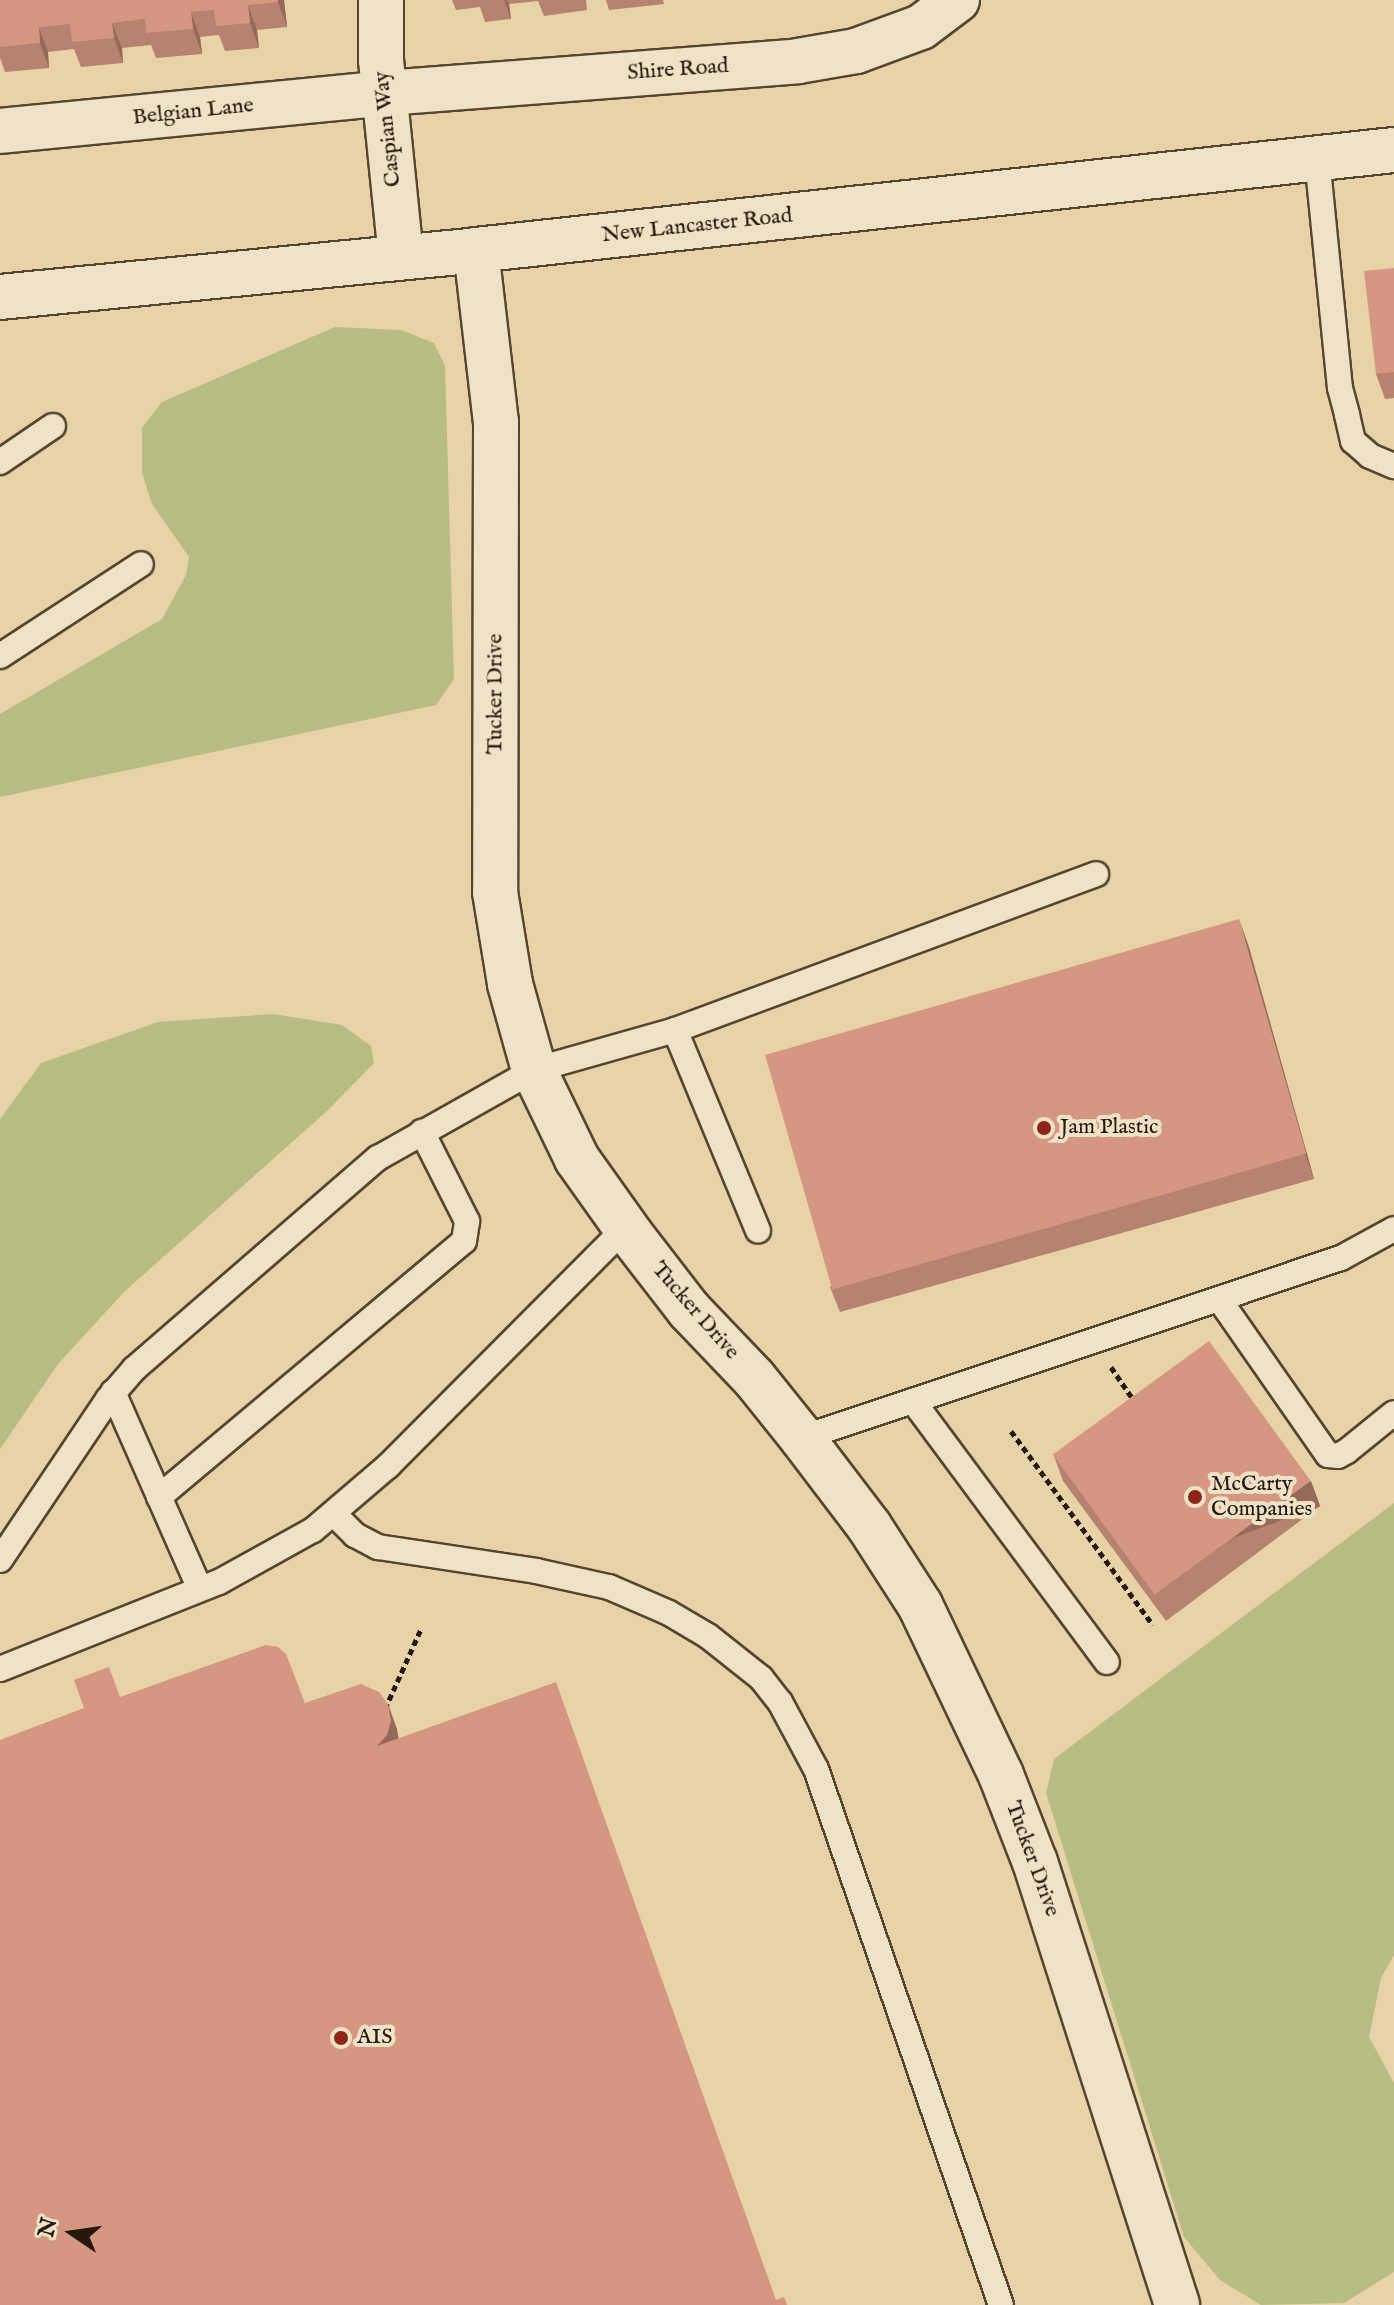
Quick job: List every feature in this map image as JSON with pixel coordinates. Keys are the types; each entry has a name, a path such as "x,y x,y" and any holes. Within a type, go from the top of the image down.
{"street":[{"name":"Caspian Way","path":"381,0 381,60 401,257"},
{"name":"Shire Road","path":"386,93 798,61 856,51 921,27 957,0"},
{"name":"Belgian Lane","path":"0,131 386,93"},
{"name":"New Lancaster Road","path":"0,297 476,250 1394,150"},
{"name":"Tucker Drive","path":"476,250 496,422 495,892 510,984 534,1070 577,1159 625,1228 689,1310 754,1378 802,1438 869,1526 920,1605 1001,1775 1035,1862 1177,2305"}],"lane":[{"path":"1317,158 1340,388 1353,441 1370,456 1394,466"},
{"path":"0,462 53,426"},
{"path":"0,656 141,564"},
{"path":"0,1560 113,1392 134,1369 378,1158 534,1070 675,1030 1096,874"},
{"path":"675,1030 758,1230"},
{"path":"159,1497 464,1241 467,1221 422,1132"},
{"path":"0,1669 200,1589 273,1554 334,1514 388,1466 625,1228"},
{"path":"802,1438 1341,1258 1394,1229"},
{"path":"1219,1299 1328,1455 1338,1456 1347,1451 1394,1413"},
{"path":"113,1392 200,1589"},
{"path":"913,1401 1107,1662"},
{"path":"334,1514 355,1535 378,1547 536,1571 609,1587 669,1613 708,1636 761,1678 780,1702 816,1769 1001,2305"}],"path":[{"path":"1093,1341 1138,1406"},
{"path":"1011,1431 1153,1625"},
{"path":"1058,1496 1069,1488"},
{"path":"383,1714 421,1629"}],"green space":[{"path":"335,327 401,330 434,343 445,366 454,679 436,705 0,797 0,714 162,619 186,575 189,557 152,504 142,473 142,428 162,402"},
{"path":"273,1014 342,1025 371,1046 374,1063 328,1110 124,1292 58,1364 0,1449 0,1119 41,1063 158,1022"},
{"path":"1394,1503 1394,1955 1381,1978 1369,2037 1394,2083 1394,2272 1344,2303 1261,2305 1220,2280 1184,2237 1046,1793 1054,1759"}],"building":[{"path":"0,0 278,2 248,5 250,23 216,26 214,10 191,12 193,29 146,33 145,19 112,23 114,38 72,42 70,24 39,27 40,43 0,47"},
{"path":"1394,268 1394,372 1376,374 1364,271"},
{"name":"Jam Plastic","path":"1239,919 1306,1154 832,1289 765,1055"},
{"name":"McCarty Companies","path":"1209,1341 1311,1481 1155,1594 1053,1454"},
{"name":"AIS","path":"266,1645 278,1647 286,1654 305,1703 361,1684 379,1692 388,1704 391,1721 387,1735 377,1746 556,1682 776,2300 784,2297 787,2305 0,2305 0,1740 84,1708 74,1680 109,1667 120,1697"}],"place":[{"name":"Jam Plastic","path":"1044,1128"},
{"name":"McCarty Companies","path":"1195,1497"},
{"name":"AIS","path":"341,2038"}]}
